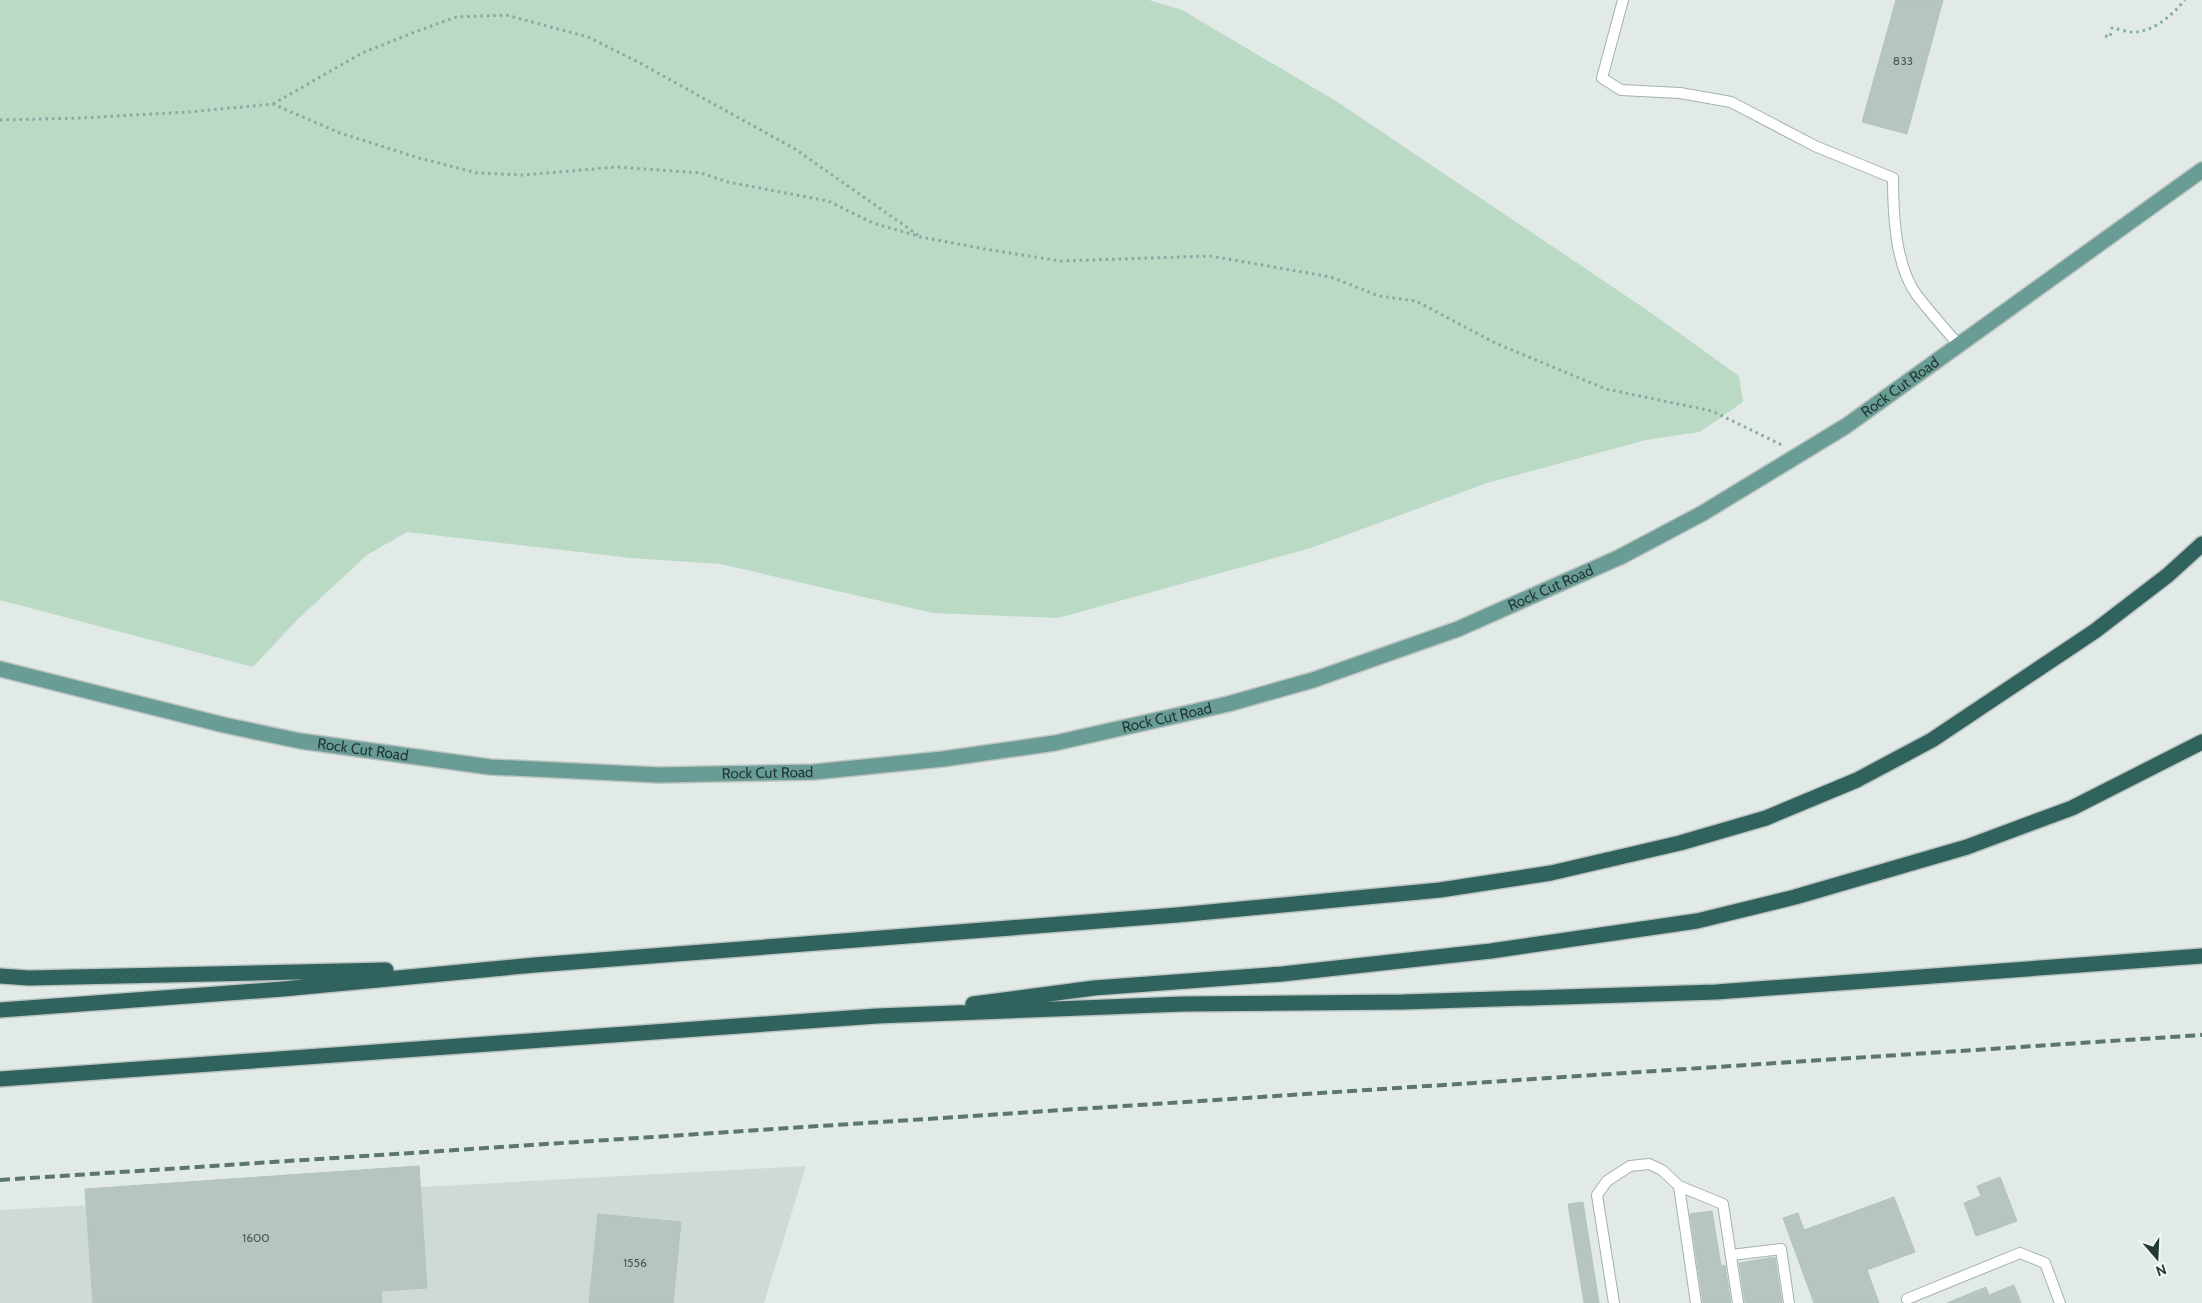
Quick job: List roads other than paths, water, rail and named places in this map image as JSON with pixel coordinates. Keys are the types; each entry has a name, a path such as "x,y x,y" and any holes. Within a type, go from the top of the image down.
{"highway":[{"path":"0,1010 283,989 535,965 1120,920 1440,890 1551,873 1680,843 1766,818 1857,780 1932,740 2095,631 2168,575 2202,544"},
{"path":"877,1016 1094,988 1282,974 1491,951 1697,921 1795,897 1967,847 2072,808 2202,742"},
{"path":"0,1079 877,1016 1184,1004 1403,1002 1716,992 2202,956"},
{"path":"0,976 29,978 290,973 535,965"}],"main road":[{"name":"Rock Cut Road","path":"0,669 224,725 291,739 490,767 659,775 814,772 943,759 1055,743 1228,704 1313,680 1440,635 1620,557 1703,513 1846,426 2202,170"}],"lane":[{"path":"1623,0 1602,78 1622,90 1680,93 1731,102 1815,146 1893,178 1893,211 1904,270 1915,293 1958,344"},
{"path":"1614,1303 1598,1196 1607,1181 1630,1166 1649,1164 1662,1170 1679,1186 1723,1204 1738,1303"},
{"path":"1679,1186 1696,1303"},
{"path":"1731,1255 1781,1249 1789,1303"},
{"path":"1907,1298 2020,1252 2045,1263 2060,1303"}],"railway":[{"path":"0,1180 2202,1035"}]}
